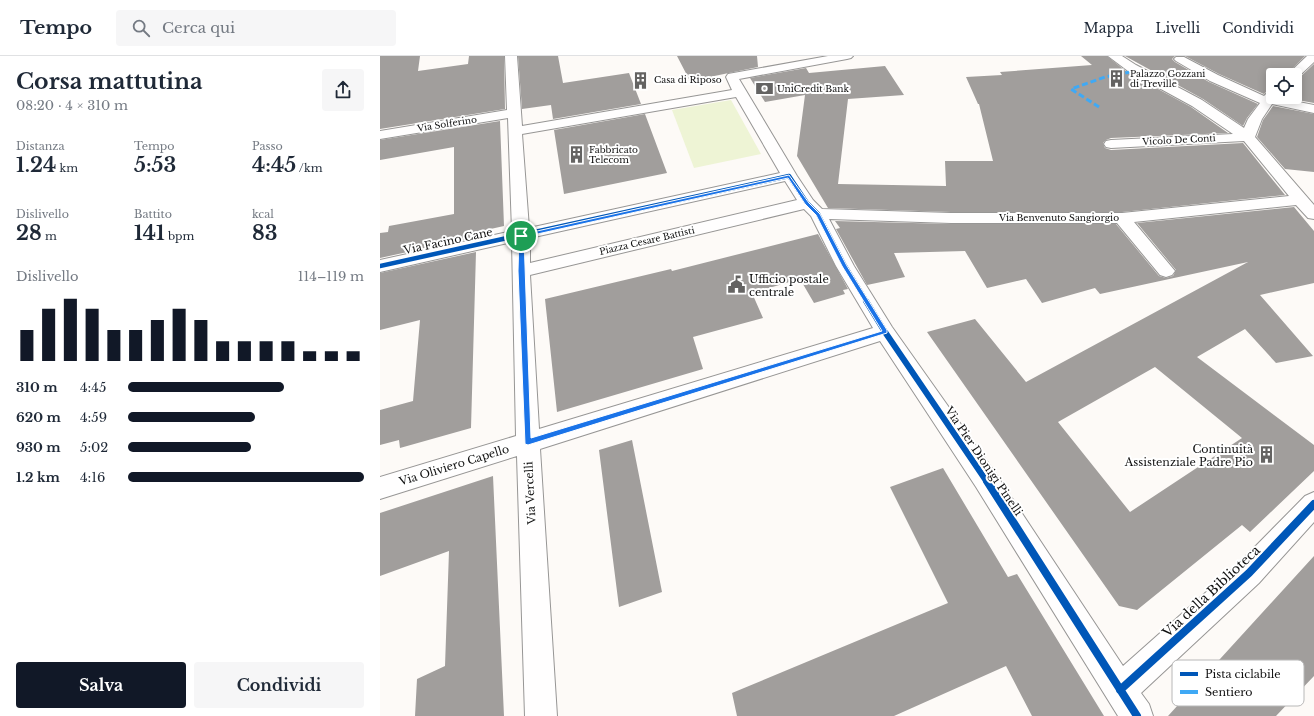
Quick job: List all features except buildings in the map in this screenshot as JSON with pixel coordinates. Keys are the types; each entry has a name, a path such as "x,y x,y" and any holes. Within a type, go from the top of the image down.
{"street":[{"path":"512,56 521,236 521,271"},
{"path":"812,209 789,176 732,77 847,56"},
{"path":"1114,56 1132,68 1198,103 1248,137 1300,200 1314,214"},
{"path":"1301,68 1314,56"},
{"path":"1180,59 1214,78 1266,97"},
{"path":"515,120 737,87"},
{"path":"624,100 737,87"},
{"path":"1248,137 1255,119 1266,102"},
{"path":"1294,104 1314,109"},
{"path":"515,120 530,115"},
{"name":"Via Solferino","path":"380,135 515,120"},
{"name":"Vicolo De Conti","path":"1110,144 1248,137"},
{"path":"521,236 789,176"},
{"name":"Via Benvenuto Sangiorgio","path":"812,209 950,218 1069,219 1122,218 1300,200"},
{"name":"Piazza Cesare Battisti","path":"521,271 812,209"},
{"name":"Via Pier Dionigi Pinelli","path":"812,209 885,332 985,479 1137,716"},
{"path":"1122,218 1166,271"},
{"name":"Via Facino Cane","path":"380,266 521,236"},
{"name":"Via Vercelli","path":"521,271 541,716"},
{"name":"Via Oliviero Capello","path":"380,488 885,332"},
{"name":"Via della Biblioteca","path":"1120,690 1249,573 1314,504"}],"green space":[{"path":"731,100 761,154 694,168 672,110"}],"marked path":[{"path":"1099,107 1071,89 1105,77 1130,72"}],"cycle path":[{"path":"380,266 789,176 807,203 818,214 845,266 885,332 985,479 1137,716"},
{"path":"1120,690 1249,573 1314,504"}],"place":[{"name":"Palazzo Gozzani di Treville","path":"1117,79"},
{"name":"Casa di Riposo","path":"641,80"},
{"name":"UniCredit Bank","path":"764,89"},
{"name":"Fabbricato Telecom","path":"576,155"},
{"name":"Ufficio postale centrale","path":"736,285"},
{"name":"Continuità Assistenziale Padre Pio","path":"1266,455"}],"route":[{"path":"789,176 807,203 818,214 845,266 885,332 528,442 521,236 789,176"}]}
